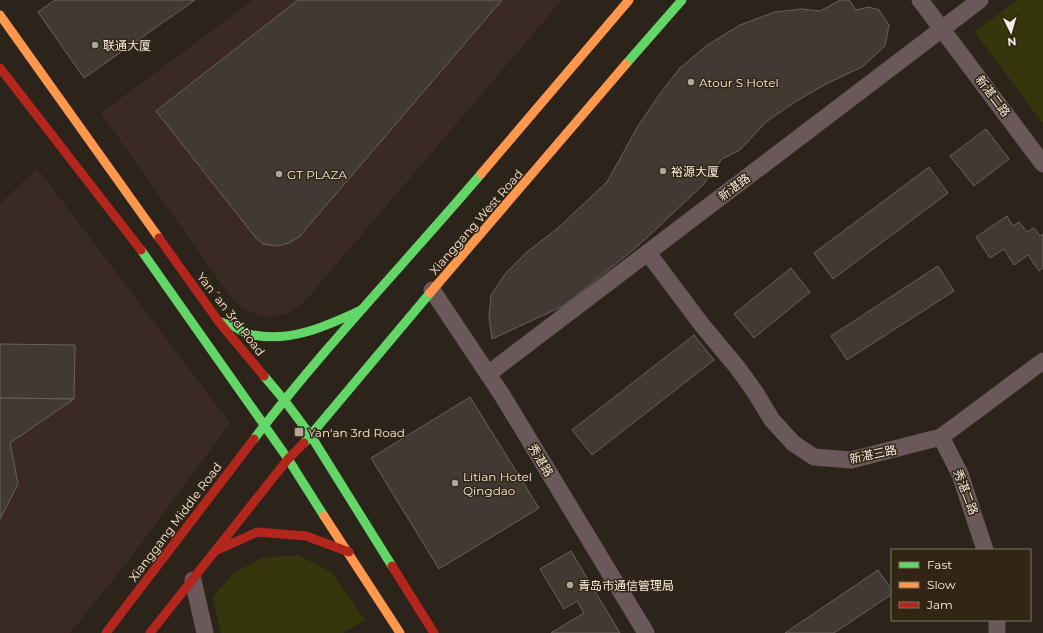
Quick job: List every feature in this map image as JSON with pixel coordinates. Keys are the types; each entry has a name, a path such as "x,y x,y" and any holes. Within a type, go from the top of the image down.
{"main road":[{"path":"264,426 361,310 428,236 629,0"},
{"name":"Xianggang West Road","path":"288,459 310,436 432,290 682,0"},
{"name":"Yan´an 3rd Road","path":"0,15 219,322 285,401 310,436 434,633"},
{"path":"0,68 141,250 288,459 400,633"},
{"path":"219,322 232,326 246,334 290,336 342,319 361,310"},
{"name":"Xianggang Middle Road","path":"106,633 264,426"},
{"path":"150,633 288,459"},
{"path":"215,551 257,532 306,536 349,552"}],"street":[{"name":"新湛二路","path":"920,0 1043,164"},
{"name":"新湛路","path":"488,374 980,0"},
{"name":"新湛三路","path":"648,253 741,373 755,392 772,420 793,443 814,457 851,460 941,437 1043,361"},
{"name":"秀湛路","path":"432,290 502,395 646,633"},
{"name":"秀湛二路","path":"941,437 960,474 985,549"},
{"path":"192,580 205,633"},
{"path":"996,633 997,621"}],"shaded area":[{"path":"253,0 562,0 305,301 289,313 267,317 255,314 242,308 227,292 101,113"},
{"path":"1017,0 1043,0 1043,124 975,32"},
{"path":"37,168 230,423 132,556 70,633 0,633 0,204"},
{"path":"298,555 331,572 365,620 343,633 221,633 213,597 234,573 262,558"}],"building":[{"name":"联通大厦","path":"55,0 195,0 84,78 38,12"},
{"name":"GT PLAZA","path":"298,0 502,0 299,237 289,243 278,246 263,244 256,238 156,111"},
{"name":"裕源大厦","path":"840,0 849,0 856,10 869,7 879,10 889,25 885,46 862,67 826,84 795,102 766,122 740,150 722,159 703,185 638,246 563,306 492,339 489,317 491,295 506,273 527,252 558,228 607,182 638,126 680,68 706,46 740,25 775,12 801,9 820,11"},
{"path":"986,129 1009,159 974,186 950,156"},
{"path":"929,167 948,193 833,279 814,253"},
{"path":"1007,216 1013,226 1019,222 1027,232 1034,228 1040,236 1043,234 1043,268 1039,271 1028,255 1014,265 1004,249 990,258 976,237"},
{"path":"938,266 954,291 847,360 831,336"},
{"path":"791,268 810,292 754,338 734,314"},
{"path":"694,335 714,360 592,455 572,430"},
{"path":"0,344 75,345 74,399 0,398"},
{"name":"Litian Hotel Qingdao","path":"470,397 539,508 439,569 371,458"},
{"path":"0,398 74,399 10,443 18,484 0,519"},
{"name":"青岛市通信管理局","path":"571,551 620,633 551,633 584,613 577,601 564,609 540,569"},
{"path":"878,570 891,589 891,595 834,633 785,633"}],"traffic: fast":[{"path":"626,64 682,0"},
{"path":"254,439 337,337 481,174"},
{"path":"141,250 288,459 324,516"},
{"path":"304,443 430,293"},
{"path":"221,322 233,326 247,334 278,337 307,332 335,322 361,310"},
{"path":"264,376 311,436 392,566"}],"traffic: slow":[{"path":"481,174 629,0"},
{"path":"0,15 159,238"},
{"path":"430,293 626,64"},
{"path":"324,516 400,633"}],"traffic: jam":[{"path":"0,68 141,250"},
{"path":"159,238 219,322 264,376"},
{"path":"106,633 254,439"},
{"path":"150,633 288,459 304,443"},
{"path":"215,551 257,532 306,536 349,552"},
{"path":"392,566 434,633"}],"place":[{"name":"联通大厦","path":"95,45"},
{"name":"Atour S Hotel","path":"691,82"},
{"name":"裕源大厦","path":"663,171"},
{"name":"GT PLAZA","path":"279,174"},
{"name":"Yan'an 3rd Road","path":"299,432"},
{"name":"Litian Hotel Qingdao","path":"455,483"},
{"name":"青岛市通信管理局","path":"570,585"}]}
